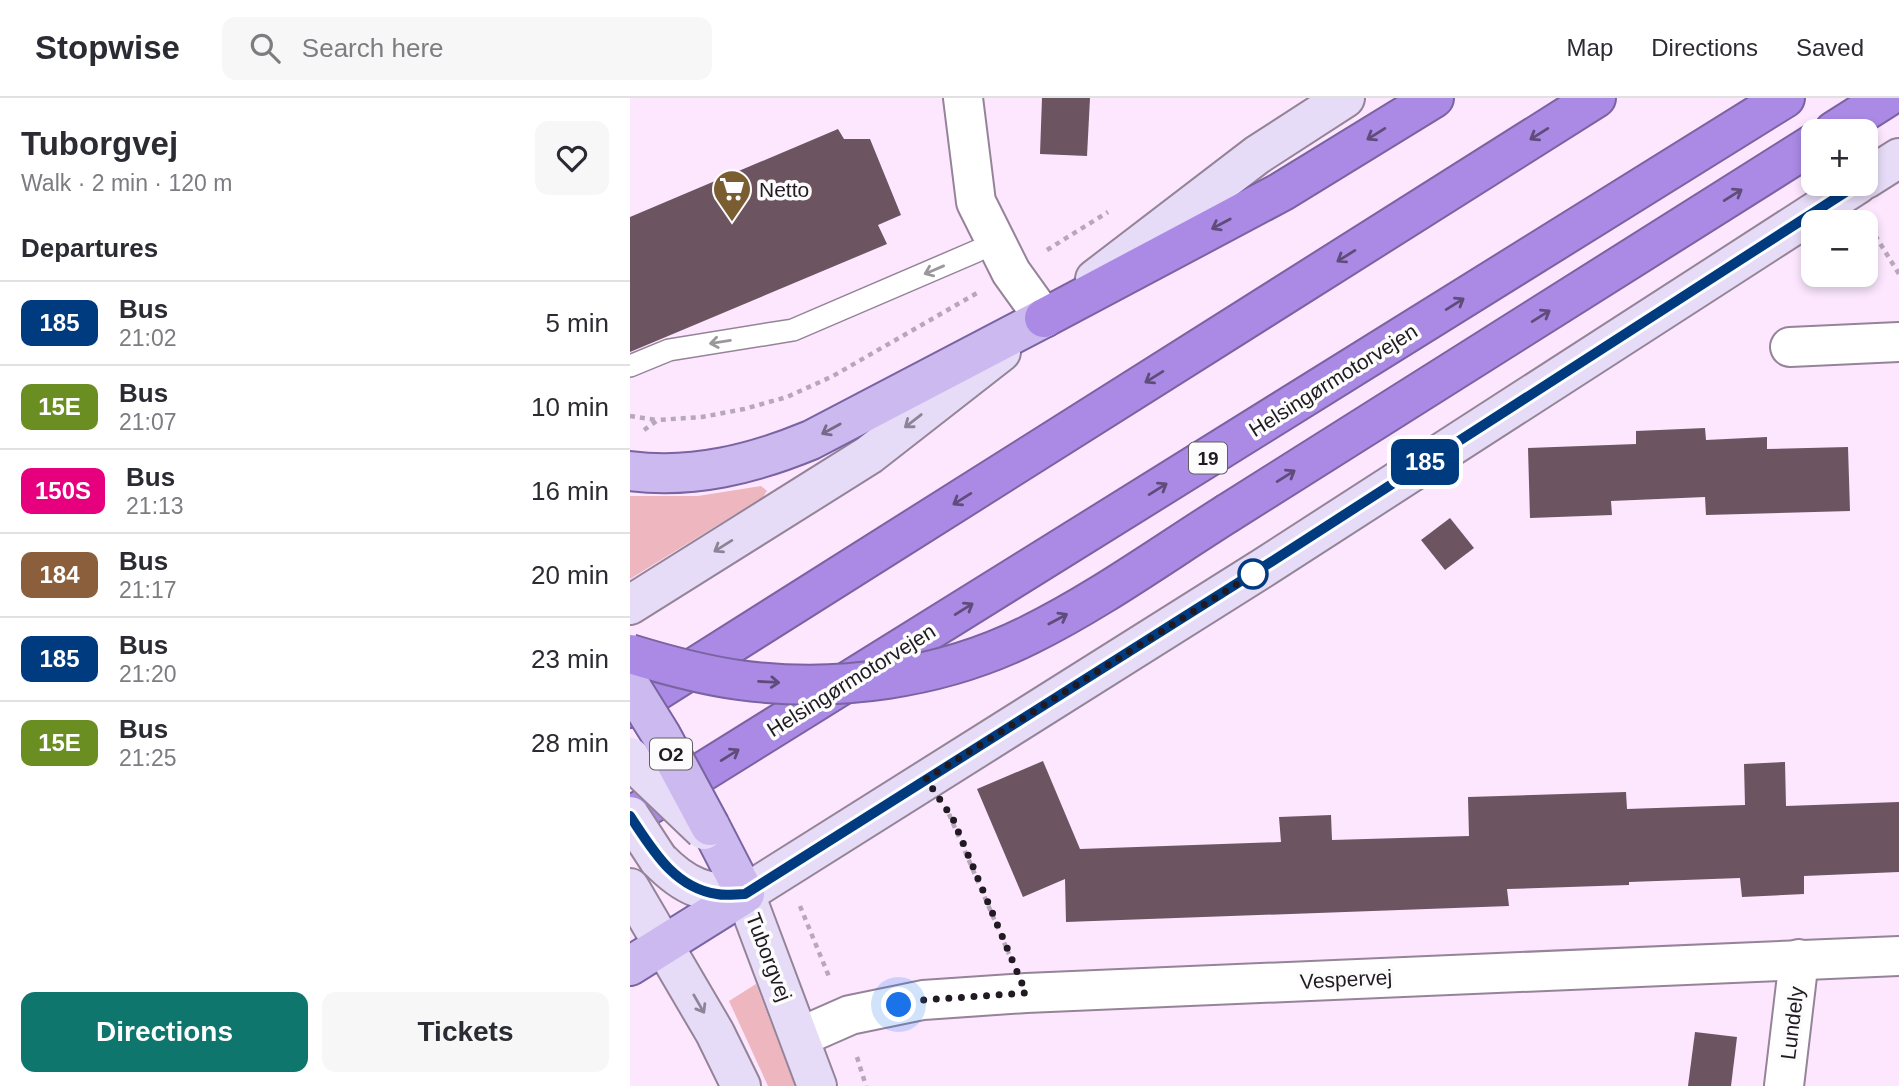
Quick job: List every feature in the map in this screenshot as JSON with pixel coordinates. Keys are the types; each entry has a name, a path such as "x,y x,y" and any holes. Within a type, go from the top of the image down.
{"highway":[{"path":"1044,318 1282,192 1434,98"},
{"path":"630,708 1597,98"},
{"name":"Helsingørmotorvejen","path":"630,816 1786,98"},
{"path":"1853,119 1886,98"},
{"path":"630,654 678,668 740,680 811,684 871,681 930,671 980,656 1027,636 1068,614 1801,153"}],"main road":[{"path":"630,471 687,472 735,466 774,455 811,440 1044,318"},
{"name":"Tuborgvej","path":"630,685 661,735 745,894"},
{"path":"630,967 745,894"}],"street":[{"path":"964,98 976,202 1011,272 1044,318"},
{"path":"630,605 869,455 1257,155 1345,98"},
{"path":"1878,171 1899,158"},
{"path":"630,816 668,870 692,886 716,894 745,894 1271,562 1838,196"},
{"path":"1790,347 1899,342"},
{"path":"630,757 711,833"},
{"path":"630,888 715,1033 741,1086"},
{"name":"Tuborgvej","path":"745,894 817,1086"},
{"name":"Vespervej","path":"800,1037 845,1017 923,1000 1026,993 1899,956"},
{"name":"Lundely","path":"1784,1086 1799,959"}],"lane":[{"path":"630,366 669,350 793,330 996,241"}],"path":[{"path":"1863,196 1899,274"},
{"path":"630,416 658,420"},
{"path":"926,779 953,819 1026,993"},
{"path":"785,869 845,1017 866,1086"}],"shaded area":[{"path":"761,486 767,491 763,497 630,579 630,496 698,496"},
{"path":"756,984 795,1086 768,1086 729,1001"}],"building":[{"path":"1042,98 1090,98 1087,156 1040,154"},
{"path":"838,129 844,139 870,139 901,215 878,225 887,244 630,352 630,217"},
{"path":"1705,428 1706,440 1767,437 1767,449 1848,447 1850,511 1706,515 1705,497 1611,501 1612,515 1530,518 1528,448 1636,444 1636,431"},
{"path":"1450,518 1474,548 1445,570 1421,540"},
{"path":"1043,761 1080,849 1281,842 1279,817 1331,815 1332,840 1469,836 1468,797 1626,792 1627,809 1745,805 1744,764 1785,762 1786,806 1899,802 1899,872 1804,876 1804,894 1742,897 1740,878 1629,882 1629,885 1507,889 1509,906 1066,922 1065,879 1023,897 977,789"},
{"path":"1695,1032 1737,1037 1731,1086 1688,1086"}],"bus line":[{"name":"185","path":"630,816 668,870 692,886 716,894 745,894 1271,562 1839,196"}],"place":[{"name":"Netto","path":"732,223"}],"route":[{"path":"899,1005 923,1000 1026,993 953,819 926,779 1253,574"}]}
